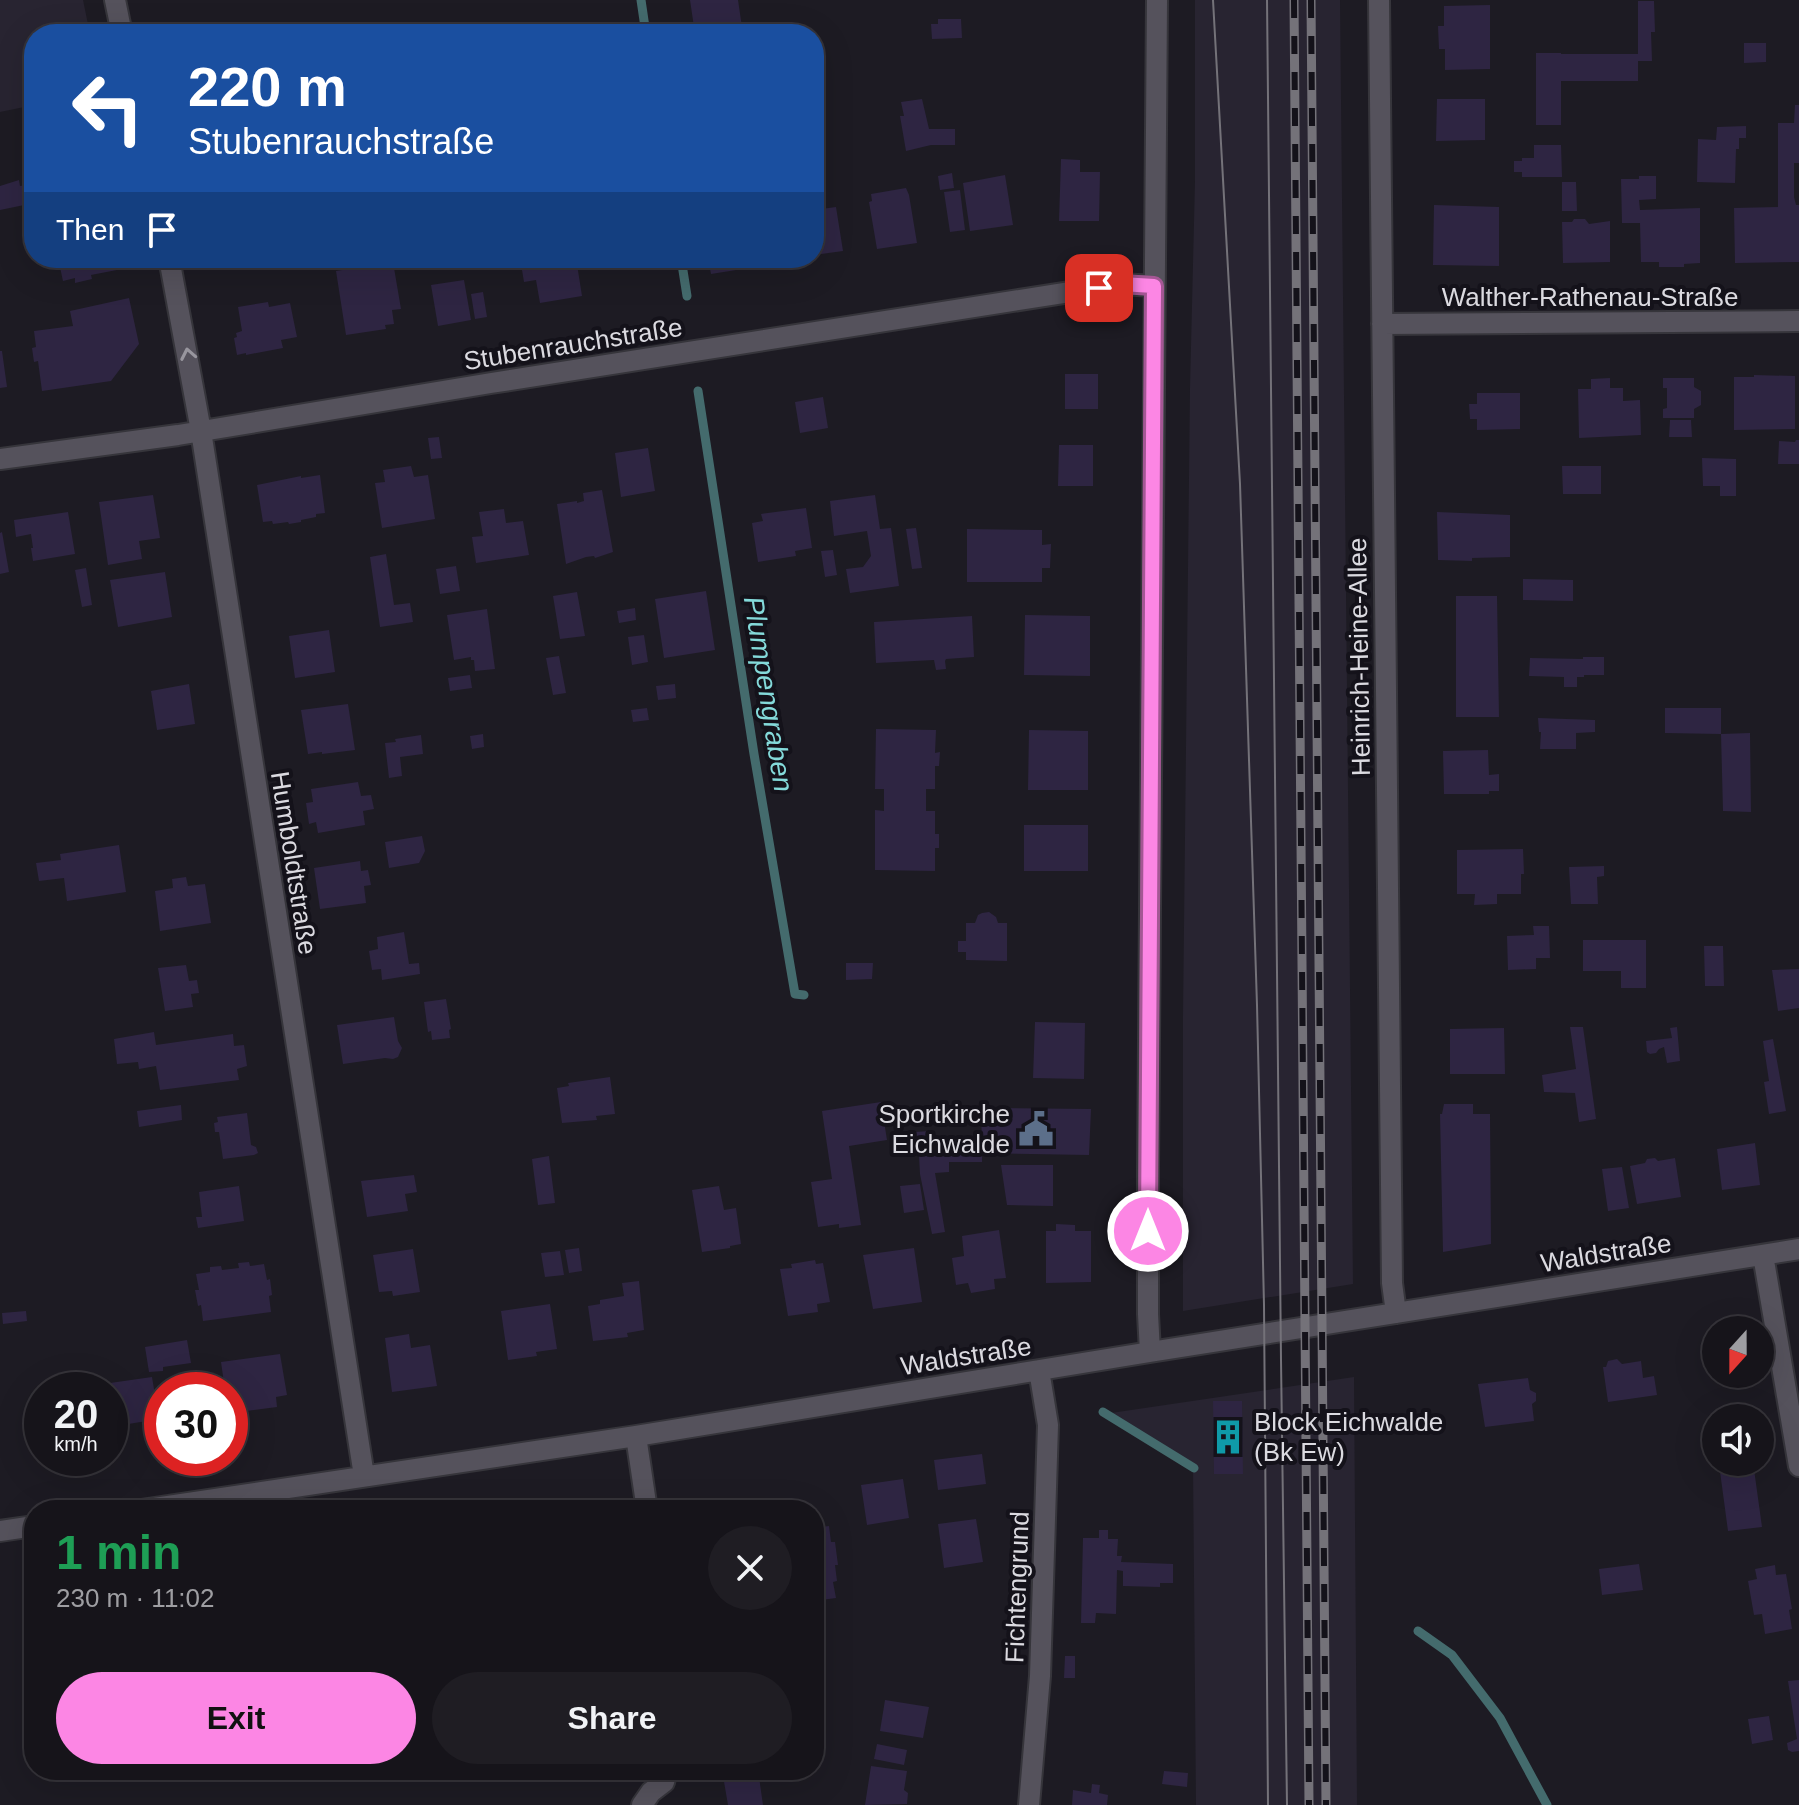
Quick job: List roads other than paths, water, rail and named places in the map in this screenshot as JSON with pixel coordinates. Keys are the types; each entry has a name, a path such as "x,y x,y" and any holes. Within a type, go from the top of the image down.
{"street":[{"path":"115,0 120,24"},
{"path":"1150,1352 1148,1169 1157,0"},
{"name":"Heinrich-Heine-Allee","path":"1379,0 1392,1283 1396,1313"},
{"name":"Humboldtstraße","path":"171,268 201,431 364,1476"},
{"name":"Stubenrauchstraße","path":"0,459 201,431 1121,284 1154,286"},
{"name":"Walther-Rathenau-Straße","path":"1382,324 1799,321"},
{"name":"Waldstraße","path":"207,1500 636,1436 1799,1249"},
{"path":"1763,1255 1799,1466"},
{"name":"Fichtengrund","path":"1029,1805 1040,1676 1048,1425 1039,1370"},
{"path":"636,1436 646,1500"},
{"path":"0,1531 24,1527"},
{"path":"642,1805 664,1780"}],"waterway":[{"name":"Plumpengraben","path":"641,0 645,24"},
{"name":"Plumpengraben","path":"683,268 687,296"},
{"name":"Plumpengraben","path":"698,391 795,994 804,995"},
{"name":"Plumpengraben","path":"1103,1412 1194,1468"},
{"name":"Plumpengraben","path":"1418,1631 1452,1655 1500,1718 1547,1805"}],"tram line":[{"path":"1213,0 1240,484 1257,1005 1264,1305 1268,1805"},
{"path":"1267,0 1287,1805"}],"railway":[{"path":"1294,0 1309,1805"},
{"path":"1311,0 1326,1805"}],"place":[{"name":"Sportkirche Eichwalde","path":"1036,1129"},
{"name":"Block Eichwalde (Bk Ew)","path":"1228,1437"}]}
